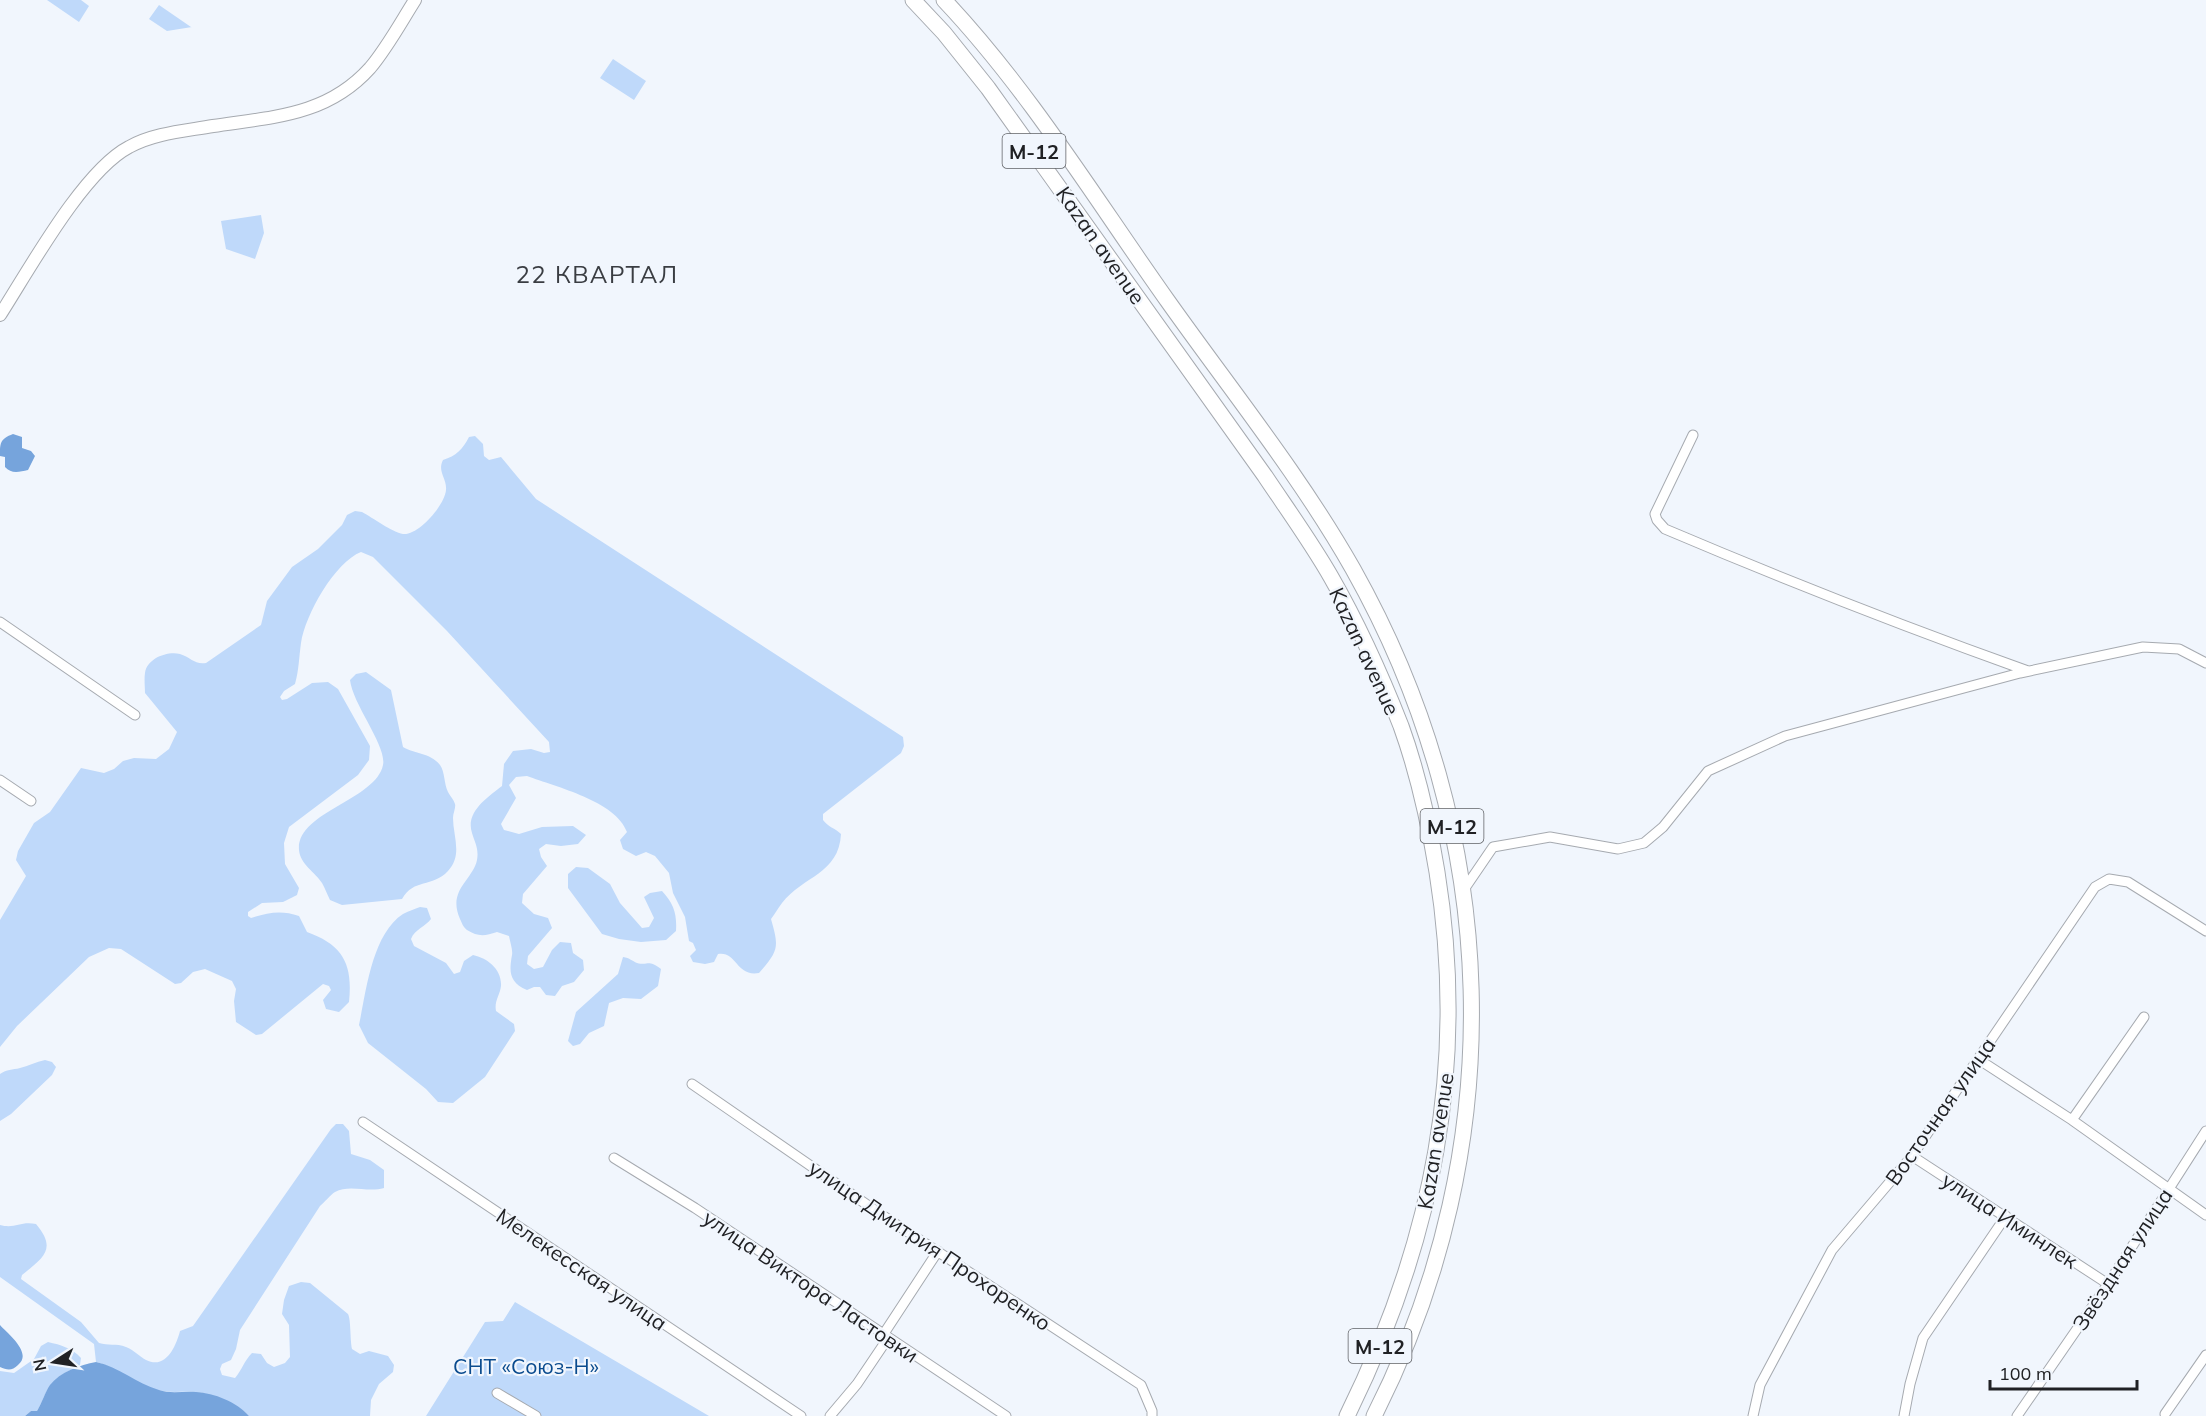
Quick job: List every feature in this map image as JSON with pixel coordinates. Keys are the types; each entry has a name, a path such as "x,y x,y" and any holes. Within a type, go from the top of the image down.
{"main road":[{"name":"Kazan avenue","path":"913,0 944,33 988,88 1265,476 1330,576 1359,632 1401,728 1419,784 1433,844 1447,952 1449,1001 1444,1107 1435,1167 1407,1274 1384,1336 1347,1416"},
{"name":"Kazan avenue","path":"944,0 967,24 1010,79 1285,464 1352,567 1376,613 1422,718 1440,774 1455,839 1471,954 1472,1002 1466,1114 1457,1174 1429,1282 1406,1344 1374,1416"},
{"path":"1146,309 1146,296 1152,291 1166,298"}],"street":[{"path":"0,315 56,228 107,163 129,147 160,136 298,113 322,105 345,92 370,67 415,0"},
{"path":"1693,435 1655,514 1665,529 1750,566 1908,628 2030,671"},
{"path":"0,622 135,715"},
{"path":"1463,891 1494,847 1550,837 1618,849 1644,843 1663,827 1708,771 1785,736 2030,671 2143,647 2179,649 2206,663"},
{"path":"0,780 31,801"},
{"name":"Восточная улица","path":"1753,1416 1760,1385 1832,1250 1912,1156 2095,886 2109,879 2128,882 2206,931"},
{"path":"2072,1120 2144,1017"},
{"path":"1978,1059 2072,1120 2206,1215"},
{"name":"улица Дмитрия Прохоренко","path":"692,1084 1140,1385 1152,1411 1152,1416"},
{"name":"Мелекесская улица","path":"363,1122 801,1416"},
{"name":"Звёздная улица","path":"2017,1416 2108,1284 2206,1131"},
{"name":"улица Иминлек","path":"1912,1156 2108,1284"},
{"name":"улица Виктора Ластовки","path":"614,1158 695,1208 1006,1416"},
{"path":"1904,1416 1923,1338 2006,1216"},
{"path":"830,1416 857,1384 938,1251"},
{"path":"2165,1414 2206,1355"},
{"path":"497,1393 536,1416"}],"green space":[{"path":"47,0 81,0 89,6 79,22"},
{"path":"159,5 192,27 167,31 149,19"},
{"path":"613,59 646,81 634,100 600,78"},
{"path":"261,215 264,233 255,259 226,249 221,221"},
{"path":"475,436 483,444 484,456 489,460 501,457 536,499 903,737 904,746 901,753 823,814 823,820 841,834 839,847 827,866 790,894 771,919 776,948 766,965 759,973 751,973 724,954 718,954 714,962 705,964 693,962 690,956 696,950 693,943 689,941 685,917 673,893 669,873 655,856 646,852 636,856 623,849 620,840 627,832 621,821 611,812 584,796 527,776 516,777 509,785 516,798 501,824 504,830 519,834 542,827 573,826 586,835 578,844 561,846 546,844 539,849 547,866 523,894 522,903 534,914 548,918 552,928 528,956 527,964 534,969 543,967 552,950 560,942 571,943 573,953 583,960 584,970 574,982 562,986 555,996 546,995 540,987 527,990 517,984 511,971 512,951 509,936 497,932 478,935 467,930 460,919 457,900 477,860 477,849 471,825 475,812 502,786 504,764 513,751 531,749 544,753 550,752 549,742 447,631 373,557 361,552 341,566 315,605 304,631 295,684 284,691 280,697 282,700 287,699 312,683 328,682 338,689 370,746 369,760 358,775 289,827 284,843 285,864 299,888 297,895 283,902 262,903 248,912 251,918 275,912 299,916 307,932 329,943 343,958 349,977 349,1002 339,1012 326,1009 323,1000 331,990 329,986 323,984 262,1034 256,1035 236,1022 234,1001 236,989 232,981 205,969 193,972 181,983 175,984 121,949 109,948 89,957 17,1026 0,1047 0,920 26,876 16,860 18,851 34,823 50,812 81,768 104,773 114,769 123,761 134,758 156,759 169,749 177,732 145,693 145,673 149,664 158,657 175,653 199,663 206,663 261,625 267,601 292,567 318,549 342,525 347,515 355,511 362,512 388,528 403,534 416,530 436,511 444,496 446,486 441,468 443,460 459,452 469,437"},
{"path":"366,672 391,690 403,747 432,758 442,768 447,789 455,804 453,818 456,852 453,865 448,871 436,880 412,888 402,899 342,905 330,900 322,883 302,860 299,850 301,837 310,826 366,788 377,777 383,765 380,747 352,690 350,680 356,674"},
{"path":"576,867 588,868 610,884 620,903 642,928 649,927 654,918 644,897 650,893 662,891 674,910 676,931 666,940 641,942 602,934 568,888 568,874"},
{"path":"420,907 427,908 431,919 411,939 414,946 446,963 454,974 460,972 464,961 473,955 493,965 501,980 496,1011 514,1024 515,1031 485,1077 453,1103 438,1102 426,1089 368,1043 359,1025 372,965 384,935 392,923 403,914"},
{"path":"623,957 641,964 650,963 661,969 658,986 641,999 623,998 609,1003 604,1026 589,1033 580,1044 573,1046 568,1041 576,1012 618,974"},
{"path":"45,1060 52,1062 56,1067 52,1075 11,1114 0,1121 0,1074"},
{"path":"336,1124 343,1124 349,1131 351,1154 370,1160 384,1170 384,1188 341,1190 333,1193 320,1206 240,1330 231,1360 222,1364 220,1369 222,1375 235,1378 252,1353 261,1354 267,1363 274,1367 285,1363 290,1357 289,1325 282,1314 284,1300 289,1286 301,1282 310,1283 348,1314 352,1349 360,1354 369,1351 388,1356 394,1365 393,1372 379,1384 371,1400 370,1416 249,1416 232,1404 209,1395 196,1392 167,1392 145,1386 96,1362 94,1344 0,1277 0,1225 36,1224 47,1246 42,1258 22,1275 21,1279 81,1322 99,1343 122,1346 146,1360 159,1362 169,1355 180,1331 193,1326"},
{"name":"СНТ «Союз-Н»","path":"515,1302 709,1416 426,1416 485,1322 503,1321"},
{"path":"48,1342 74,1352 81,1358 80,1365 54,1382 37,1411 31,1411 25,1416 0,1416 0,1371 14,1373 34,1359 41,1346"}],"water":[{"path":"13,434 22,437 22,448 31,451 35,456 28,470 10,471 5,467 5,457 0,456 2,442"},
{"path":"0,1325 18,1344 23,1355 22,1360 12,1369 0,1367"},
{"path":"96,1362 159,1390 218,1396 238,1406 249,1416 25,1416 31,1411 37,1411 50,1385 59,1376 77,1367"}],"district":[{"name":"22 КВАРТАЛ","path":"597,274"}]}
